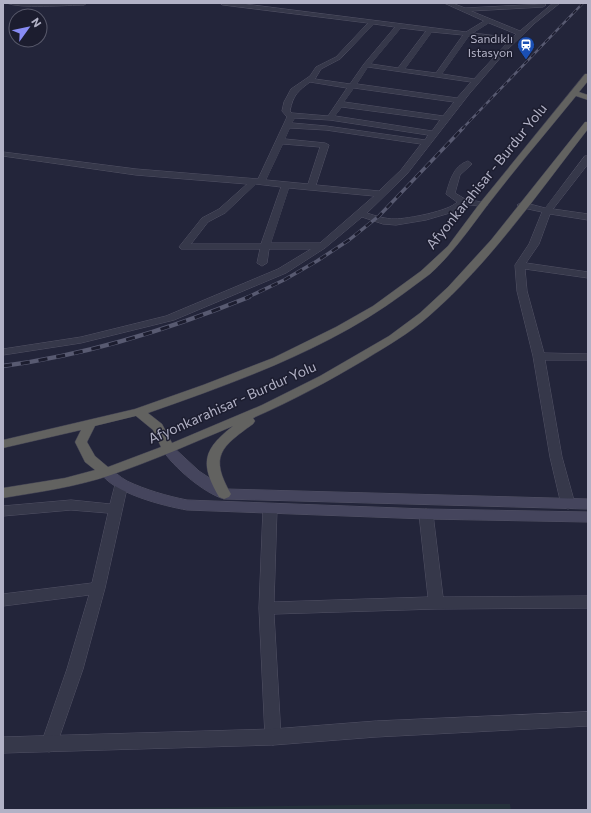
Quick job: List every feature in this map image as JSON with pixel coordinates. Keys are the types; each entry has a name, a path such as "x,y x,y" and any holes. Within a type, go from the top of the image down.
{"highway":[{"name":"Afyonkarahisar - Burdur Yolu","path":"3,444 89,425 138,412 207,388 277,360 340,330 377,308 420,277 440,260 483,205 586,80"},
{"path":"574,93 588,98"},
{"name":"Afyonkarahisar - Burdur Yolu","path":"3,493 65,483 106,472 168,449 266,408 324,380 393,338 424,315 452,289 475,264 587,127"},
{"path":"224,494 216,482 211,467 215,453 225,438 266,408"},
{"path":"138,412 153,420 162,432 168,449"},
{"path":"89,425 81,442 90,459 106,472"}],"main road":[{"path":"168,449 182,465 206,485 224,494 588,504"},
{"path":"106,472 122,484 165,501 187,505 426,514 588,517"}],"street":[{"path":"10,3 84,3"},
{"path":"223,3 468,34 517,37"},
{"path":"448,4 458,3"},
{"path":"448,4 464,9 488,20 517,37"},
{"path":"464,9 548,4"},
{"path":"3,352 81,340 170,318 282,271 322,246 360,214 404,172 476,81 548,4"},
{"path":"437,76 468,34 488,20"},
{"path":"322,246 184,247 205,220 222,211 258,182 282,141 291,117 286,111 288,102 294,91 309,80 318,68 338,58 373,22"},
{"path":"330,118 366,65 400,25"},
{"path":"400,70 431,29"},
{"path":"366,65 476,81"},
{"path":"309,80 460,101"},
{"path":"339,104 446,119"},
{"path":"289,115 330,118 435,134"},
{"path":"288,125 326,128 428,143"},
{"path":"282,141 325,145 311,187"},
{"path":"3,154 136,172 381,194"},
{"path":"568,504 556,457 539,356 522,291 520,265 534,244 547,211 588,158"},
{"path":"468,164 456,174 450,194 462,201 483,205"},
{"path":"262,263 265,246 286,185"},
{"path":"360,214 383,221 396,222 426,217 457,208 462,201"},
{"path":"522,205 547,211 588,216"},
{"path":"520,265 588,275"},
{"path":"539,356 588,357"},
{"path":"49,744 75,668 98,588 122,484"},
{"path":"3,511 71,505 116,509"},
{"path":"270,509 266,608 273,737"},
{"path":"426,514 436,603"},
{"path":"3,600 98,588"},
{"path":"266,608 436,603 588,602"},
{"path":"3,745 273,737 376,729 588,719"}],"shaded area":[{"path":"415,804 510,804 511,810 46,810"}],"railway":[{"path":"462,129 583,3"},
{"path":"246,298 284,280 349,240 379,216 463,128"},
{"path":"3,366 97,348 189,320 249,297"}],"place":[{"name":"Sandıklı Istasyon","path":"526,60"}]}
